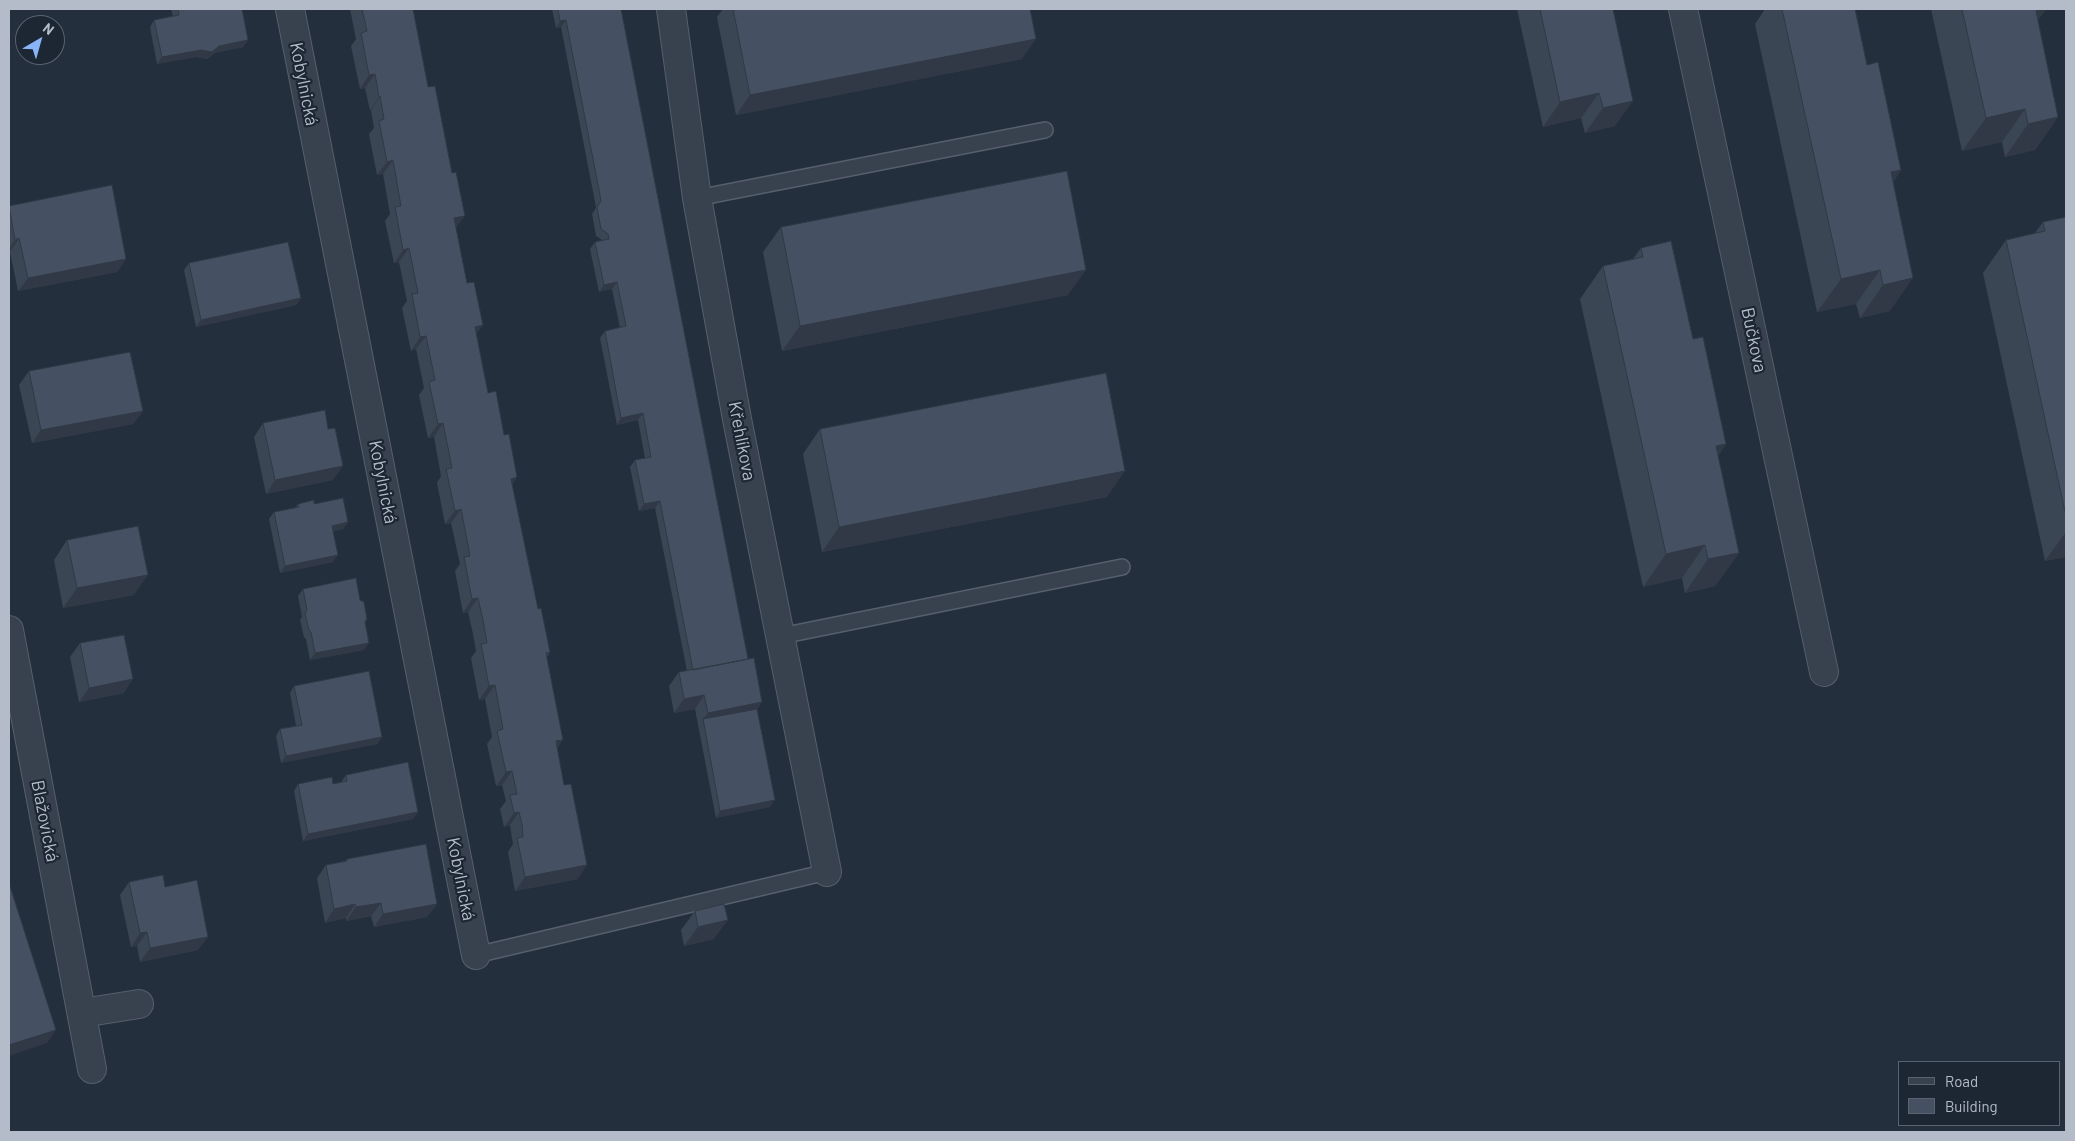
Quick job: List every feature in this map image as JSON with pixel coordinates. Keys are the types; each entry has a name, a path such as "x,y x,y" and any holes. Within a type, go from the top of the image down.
{"street":[{"name":"Kobylnická","path":"290,9 476,955"},
{"name":"Křehlíkova","path":"672,9 696,198 737,419 826,872"},
{"name":"Bučkova","path":"1683,9 1824,672"},
{"name":"Blažovická","path":"9,630 92,1069"},
{"path":"82,1013 139,1004"}],"lane":[{"path":"696,198 1045,130"},
{"path":"781,636 1122,567"},
{"path":"476,955 826,872"}],"building":[{"path":"178,9 242,9 248,40 219,46 212,52 201,50 162,57 154,20 179,15"},
{"path":"362,9 413,9 428,87 435,86 452,173 456,172 465,216 454,218 467,283 474,282 483,325 475,327 488,393 496,391 504,435 509,434 517,477 511,479 538,609 541,608 550,652 546,653 563,740 556,741 564,785 571,784 587,865 525,877 517,838 523,837 522,824 519,812 514,813 510,795 517,794 512,771 506,772 497,731 503,729 495,685 489,686 481,644 487,643 483,620 478,598 472,599 464,557 470,556 461,509 455,511 446,469 452,468 443,423 438,424 429,382 435,380 426,336 420,337 412,294 418,293 409,248 403,250 395,207 401,206 393,160 387,162 379,121 384,119 375,74 369,75 361,33 367,31"},
{"path":"558,9 621,9 748,659 693,670 660,501 644,504 635,460 651,457 643,413 621,418 605,331 626,326 617,282 604,285 595,242 609,239 608,234 601,229 597,207 601,201 600,195 566,20 560,21"},
{"path":"733,9 1030,9 1036,39 750,95"},
{"path":"1540,9 1613,9 1633,101 1603,108 1599,93 1560,102"},
{"path":"1782,9 1855,9 1867,65 1878,62 1901,170 1891,172 1913,278 1883,285 1880,270 1841,279"},
{"path":"1962,9 2044,9 2036,11 2058,117 2028,124 2025,109 1986,118"},
{"path":"1067,171 1086,270 800,326 781,227"},
{"path":"112,185 126,259 28,278 19,238 15,240 9,206"},
{"path":"2066,217 2066,516 2006,240 2045,231 2043,222"},
{"path":"1671,241 1693,339 1703,337 1726,444 1716,446 1739,553 1708,559 1705,545 1666,554 1603,266 1643,257 1641,248"},
{"path":"288,242 301,298 201,320 189,263"},
{"path":"130,352 143,411 41,430 29,371"},
{"path":"1106,373 1125,471 839,527 820,429"},
{"path":"325,410 328,429 335,428 343,466 275,480 263,423"},
{"path":"343,498 348,522 332,526 338,555 285,566 274,512 299,507 298,504 314,500 314,504"},
{"path":"138,526 148,575 77,588 67,540"},
{"path":"356,578 360,600 364,602 369,643 315,653 305,613 307,610 303,589"},
{"path":"124,635 133,679 89,688 80,643"},
{"path":"754,658 762,702 708,713 704,695 684,699 679,672"},
{"path":"369,671 382,737 286,756 280,729 302,725 294,686"},
{"path":"757,709 775,800 720,811 703,719"},
{"path":"408,762 418,812 308,834 298,784 332,777 333,784 347,781 346,775"},
{"path":"426,844 437,904 383,914 381,903 356,907 355,904 334,909 326,865 347,861 347,859"},
{"path":"163,875 165,887 197,880 208,937 150,948 147,932 140,933 129,882"},
{"path":"9,883 56,1030 9,1045"},
{"path":"724,904 728,920 698,927 695,911"}]}
